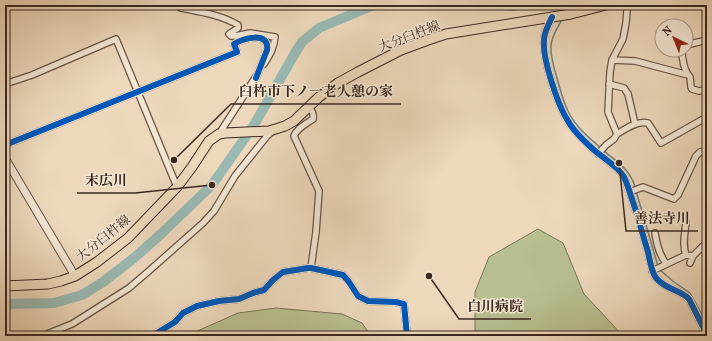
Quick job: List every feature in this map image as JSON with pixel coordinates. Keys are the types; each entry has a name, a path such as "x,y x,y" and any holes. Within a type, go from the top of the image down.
{"main road":[{"name":"大分臼杵線","path":"269,131 290,123 319,97 338,83 400,50 446,34 571,14 606,5"},
{"path":"222,133 269,131"},
{"name":"大分臼杵線","path":"5,286 48,284 60,281 74,276 97,262 128,238 177,187 209,141 222,133"}],"street":[{"path":"617,134 608,112 612,60 623,39 626,24 626,5"},
{"path":"181,8 224,18 238,25 238,28 229,34 231,36 250,33 275,37 274,46 270,54 222,133"},
{"path":"554,17 545,34 544,42 551,79 559,104 568,121 582,139 621,173 631,192 655,277 663,286 686,296 689,299 707,335"},
{"path":"5,145 237,52 234,44 249,38 257,37 268,46 256,78"},
{"path":"5,84 32,75 116,38 177,187"},
{"path":"694,43 707,40"},
{"path":"683,58 690,77 692,89 699,91 707,90"},
{"path":"612,60 635,61 688,75"},
{"path":"610,84 624,88 628,94 635,124"},
{"path":"308,107 314,114 313,119 299,129 294,136 319,190 316,232 311,268"},
{"path":"599,153 614,139 617,134 635,124 645,122 648,123 661,143 707,117"},
{"path":"42,336 72,324 129,288 203,223 214,211 234,176 267,136 269,131"},
{"path":"631,192 643,187 674,199 678,195 696,156 700,152 707,150"},
{"path":"5,158 74,276"},
{"path":"686,222 684,248 686,255"},
{"path":"655,233 661,256 665,264"},
{"path":"690,263 693,256 707,242"},
{"path":"654,270 686,255 693,256"},
{"path":"152,336 175,322 183,313 197,306 239,299 264,290 283,272 311,268 343,275 358,296 368,301 395,302 404,304 407,336"}],"green space":[{"path":"538,229 563,243 584,294 623,336 475,336 475,292 489,257"},
{"path":"276,308 342,314 362,323 371,336 191,336 195,332 238,313"}],"waterway":[{"path":"5,304 54,303 82,295 103,282 134,258 212,185 254,125 302,42 319,28 374,5"},
{"path":"502,5 519,5"},
{"path":"565,12 568,5"},
{"path":"562,19 555,32 551,45 552,62 562,95 574,122 601,148"},
{"path":"603,150 618,162 630,175 635,187"},
{"path":"636,191 658,266"},
{"path":"660,270 690,293 707,324"}],"cycle path":[{"path":"552,17 545,34 544,48 548,70 564,114 570,125 580,137 615,166 624,177 636,211 654,275 664,285 689,299 707,335"},
{"path":"5,145 237,52 234,44 249,38 260,38 267,44 267,50 256,78"},
{"path":"152,336 175,322 183,313 197,306 219,301 239,299 264,290 283,272 308,268 343,275 358,296 368,301 395,302 404,304 407,336"}],"place":[{"name":"臼杵市下ノ一老人憩の家","path":"174,160"},
{"name":"善法寺川","path":"619,163"},
{"name":"末広川","path":"212,185"},
{"name":"白川病院","path":"429,276"}]}
